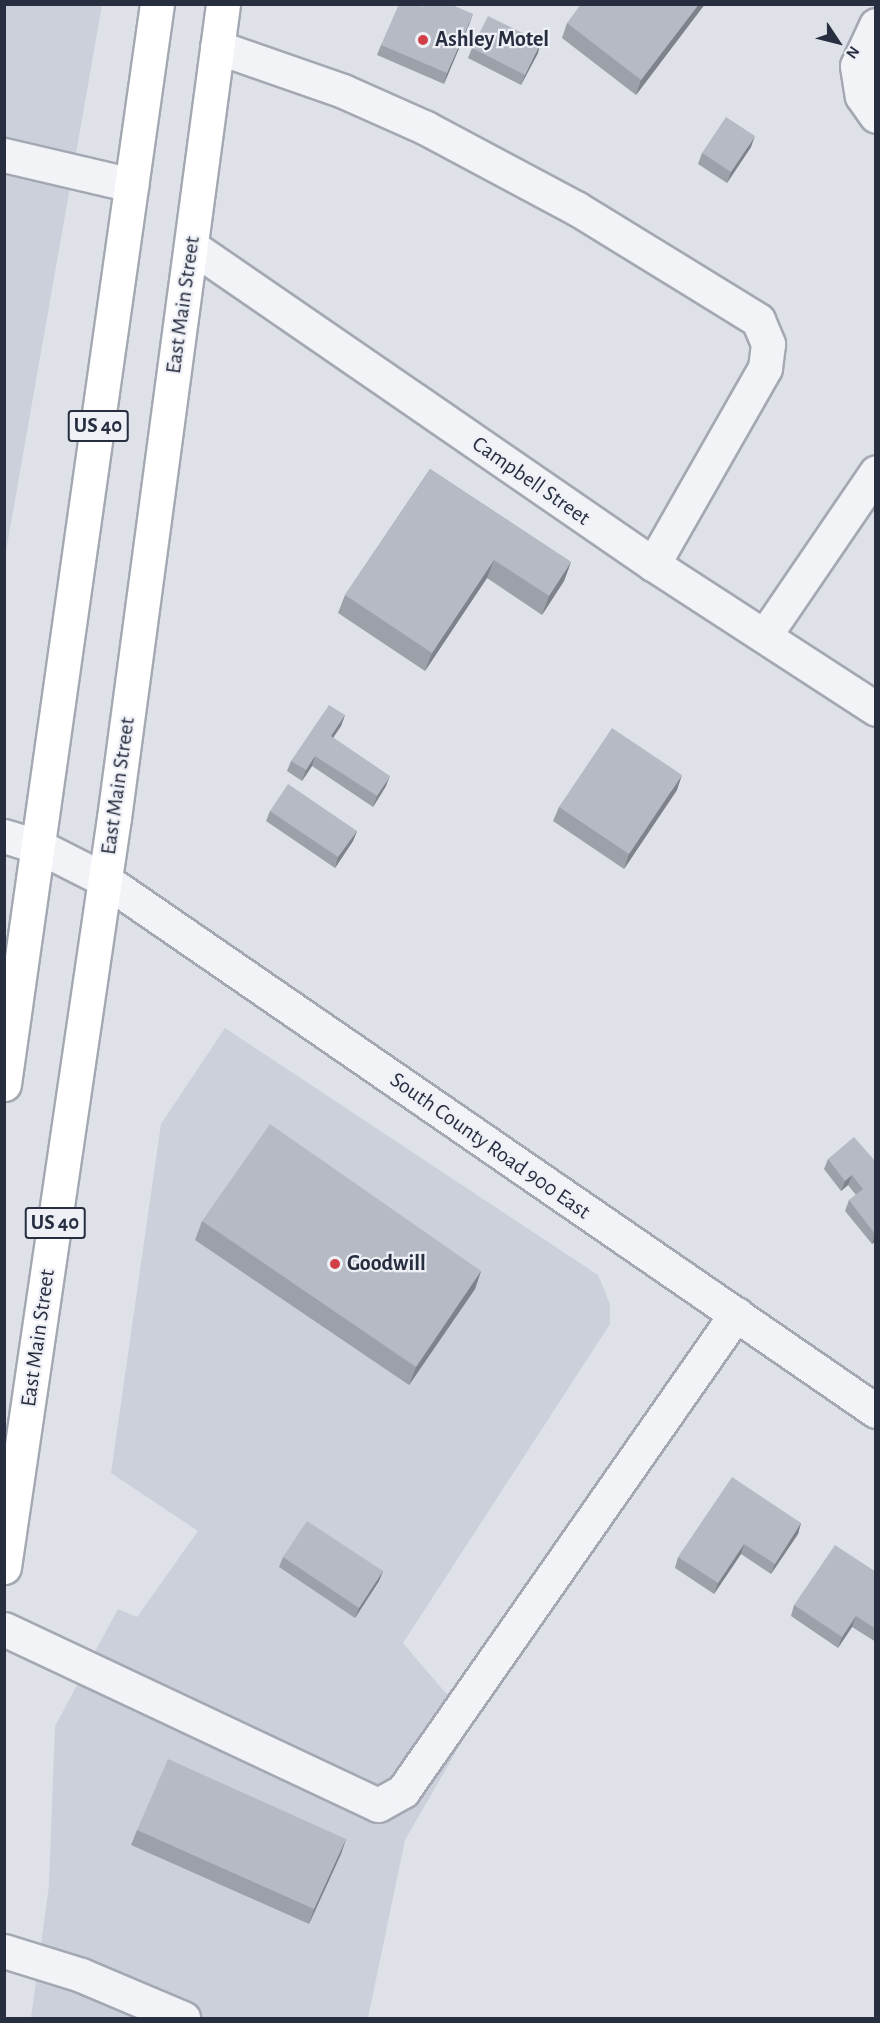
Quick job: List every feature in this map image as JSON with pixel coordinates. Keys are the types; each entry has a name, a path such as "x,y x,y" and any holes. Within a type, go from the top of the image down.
{"main road":[{"name":"US 40","path":"4,1084 40,847 157,4"},
{"name":"East Main Street","path":"4,1567 105,880 224,4"}],"street":[{"path":"876,25 856,66 862,96 876,116"},
{"path":"218,47 343,91 426,128 576,208 758,320 768,345 765,368 653,564"},
{"path":"4,155 132,185"},
{"name":"Campbell Street","path":"191,246 653,564 765,635 876,710"},
{"path":"765,635 876,472"},
{"name":"South County Road 900 East","path":"4,836 40,847 105,880 876,1411"},
{"path":"4,1629 378,1805 403,1791 736,1314"},
{"path":"4,1951 81,1975 183,2019"}],"shaded area":[{"path":"5,5 102,5 5,557"},
{"path":"225,1028 598,1275 610,1304 610,1324 403,1643 444,1691 476,1717 405,1840 368,2018 31,2018 49,1885 55,1726 118,1609 137,1617 198,1531 111,1473 161,1124"}],"building":[{"name":"Ashley Motel","path":"399,4 418,4 423,7 424,4 450,4 473,14 447,73 381,45"},
{"path":"581,4 699,4 641,80 567,23"},
{"path":"488,16 541,42 525,75 472,48"},
{"path":"726,117 755,136 731,172 702,153"},
{"path":"430,469 571,562 549,596 494,560 432,653 345,595"},
{"path":"329,705 345,715 331,736 390,776 377,796 315,756 306,770 291,761"},
{"path":"612,728 682,775 629,854 559,807"},
{"path":"288,784 357,831 338,857 270,811"},
{"name":"Goodwill","path":"270,1124 481,1271 416,1367 202,1221"},
{"path":"854,1137 876,1162 875,1234 849,1200 863,1189 852,1175 845,1181 828,1159"},
{"path":"732,1477 801,1523 775,1564 744,1544 718,1583 678,1557"},
{"path":"307,1521 383,1571 359,1608 283,1557"},
{"path":"835,1545 876,1572 876,1629 856,1616 842,1637 794,1605"},
{"path":"168,1759 346,1839 314,1909 137,1830"}],"place":[{"name":"Ashley Motel","path":"423,40"},
{"name":"Goodwill","path":"335,1264"}]}
